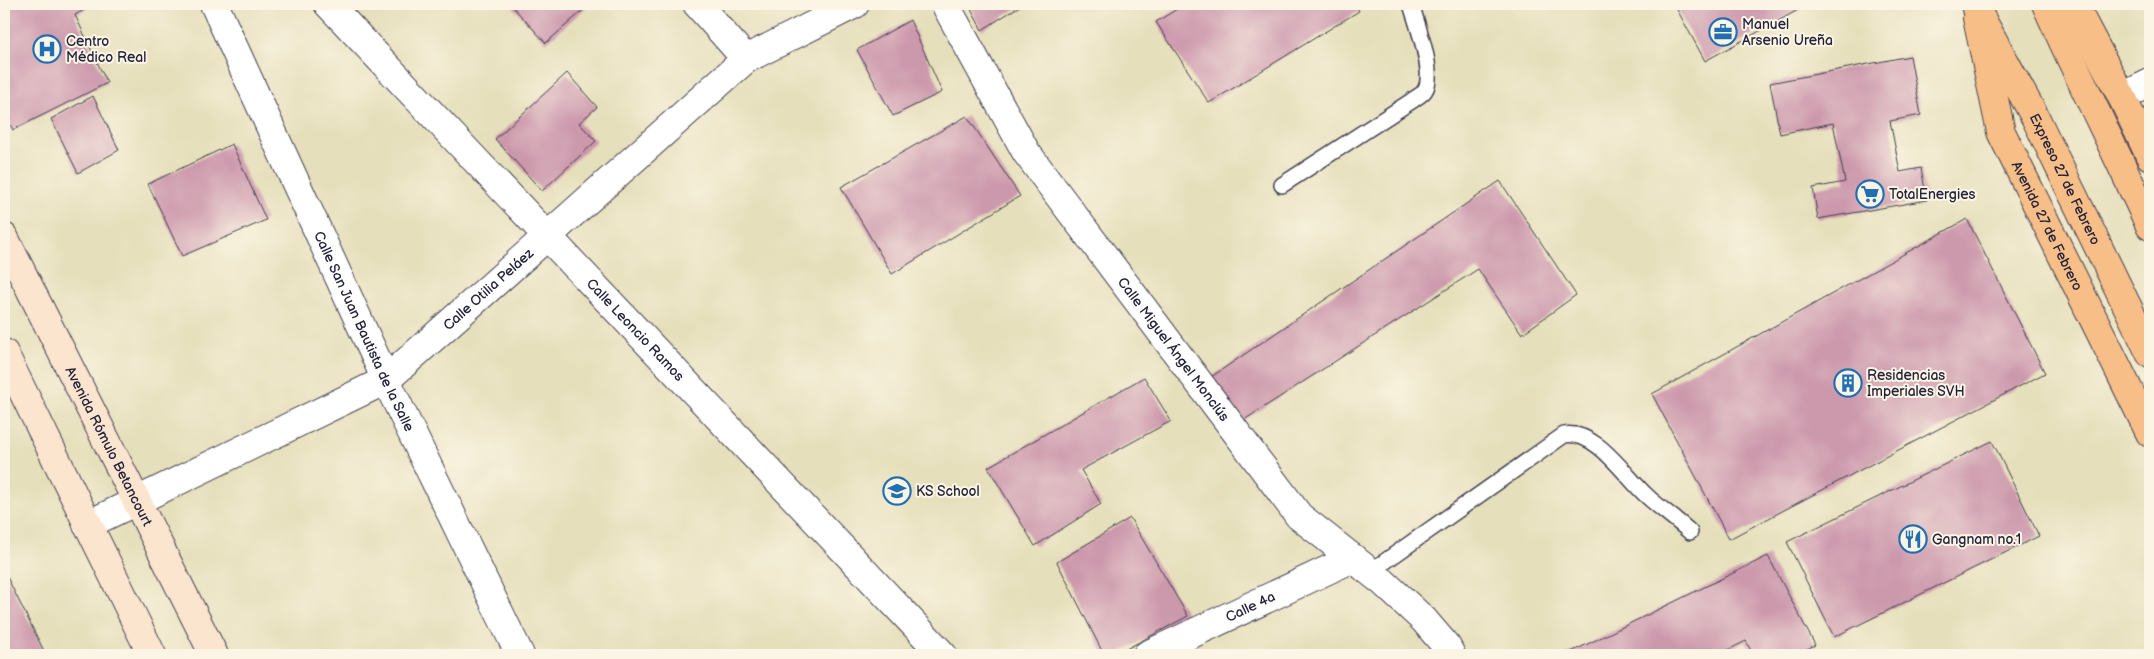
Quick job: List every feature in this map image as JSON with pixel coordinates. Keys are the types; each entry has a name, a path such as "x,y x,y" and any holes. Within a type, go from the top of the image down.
{"main road":[{"path":"2046,4 2077,76 2116,151 2150,226"},
{"path":"2068,4 2079,15 2122,97 2150,156"},
{"name":"Expreso 27 de Febrero","path":"1976,9 2035,117 2150,353"},
{"name":"Avenida 27 de Febrero","path":"1976,9 2001,132 2150,433"},
{"name":"Avenida Rómulo Betancourt","path":"4,237 138,500 214,655"},
{"path":"4,353 152,655"}],"street":[{"name":"Calle San Juan Bautista de la Salle","path":"214,4 386,380 520,655"},
{"name":"Calle Leoncio Ramos","path":"328,4 943,655"},
{"path":"697,4 746,59"},
{"name":"Calle Otilia Peláez","path":"87,525 386,380 548,238 746,59 855,4"},
{"name":"Calle Miguel Ángel Monclús","path":"945,4 1032,160 1299,516 1361,565 1424,620 1451,655"},
{"path":"2122,97 2150,83"},
{"name":"Calle 4a","path":"1147,655 1361,565"}],"lane":[{"path":"1282,185 1413,100 1426,89 1429,75 1426,58 1411,4"},
{"path":"1361,565 1564,435 1580,435 1596,445 1647,497 1690,532"}],"building":[{"name":"Centro Médico Real","path":"4,4 95,4 75,15 107,83 13,130 4,112"},
{"path":"510,4 590,4 546,43"},
{"path":"968,4 1023,4 982,30"},
{"path":"1185,4 1355,4 1359,11 1209,103 1156,22"},
{"name":"Manuel Arsenio Ureña","path":"1674,4 1809,4 1705,61"},
{"path":"910,20 942,92 893,116 857,50"},
{"name":"TotalEnergies","path":"1910,56 1921,115 1890,121 1900,172 1921,168 1927,200 1818,219 1813,188 1845,182 1833,123 1780,134 1770,83"},
{"path":"567,73 597,107 579,123 596,141 542,191 495,139"},
{"path":"93,96 119,150 78,173 51,119"},
{"path":"967,116 1020,196 892,274 841,187"},
{"path":"232,144 266,220 182,256 148,184"},
{"path":"1500,181 1576,295 1522,334 1478,269 1241,422 1211,377"},
{"name":"Residencias Imperiales SVH","path":"1967,219 2045,373 1729,539 1652,394"},
{"path":"1144,377 1171,421 1081,470 1101,504 1035,546 988,467"},
{"name":"Gangnam no.1","path":"1992,441 2039,536 1834,637 1787,542"},
{"path":"1130,518 1188,616 1115,655 1104,655 1057,562"},
{"path":"1768,556 1815,645 1795,655 1753,655 1746,641 1718,655 1565,655"},
{"path":"6,575 46,655 4,655 4,576"}],"place":[{"name":"Manuel Arsenio Ureña","path":"1723,32"},
{"name":"Centro Médico Real","path":"47,49"},
{"name":"TotalEnergies","path":"1870,194"},
{"name":"Residencias Imperiales SVH","path":"1848,383"},
{"name":"KS School","path":"897,491"},
{"name":"Gangnam no.1","path":"1913,539"}]}
